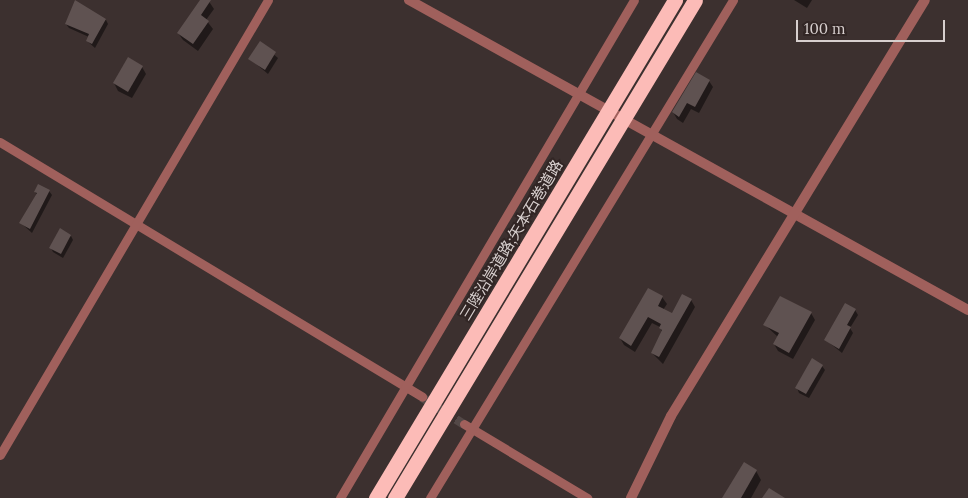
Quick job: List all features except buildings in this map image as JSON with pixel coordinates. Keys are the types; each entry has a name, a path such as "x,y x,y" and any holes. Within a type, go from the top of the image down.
{"highway":[{"name":"三陸沿岸道路;矢本石巻道路","path":"376,498 675,0"},
{"path":"395,498 695,0"}],"street":[{"path":"0,454 268,0"},
{"path":"409,0 968,310"},
{"path":"340,498 634,0"},
{"path":"430,498 468,426 651,135 733,0"},
{"path":"631,498 671,416 924,0"},
{"path":"0,142 422,398"},
{"path":"468,426 587,498"}],"tunnel":[{"path":"422,397 464,424"}]}
